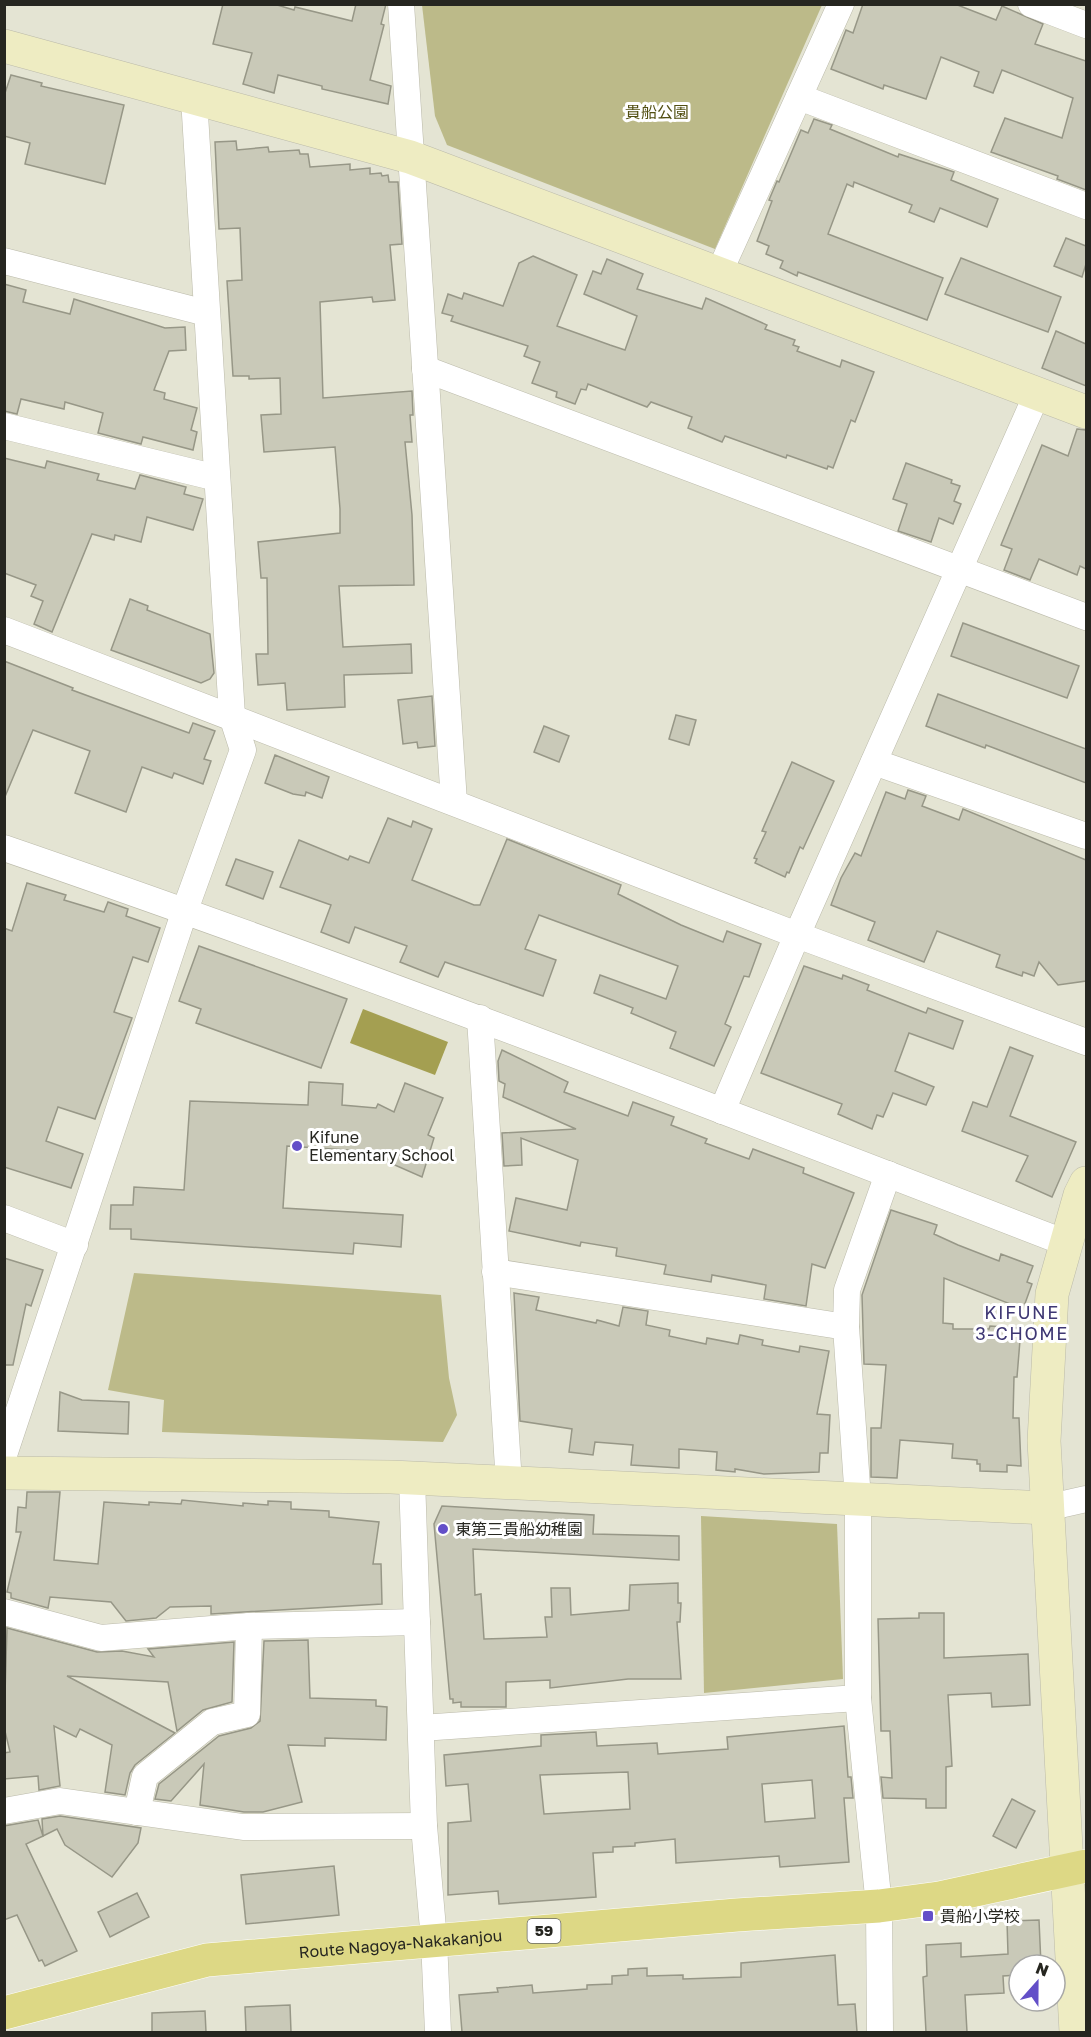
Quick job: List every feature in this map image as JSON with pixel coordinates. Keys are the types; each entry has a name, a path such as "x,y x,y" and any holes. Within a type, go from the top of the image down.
{"main road":[{"name":"Route Nagoya-Nakakanjou","path":"6,2016 207,1960 879,1906 939,1898 1076,1868"}],"street":[{"path":"401,4 454,802"},
{"path":"719,273 841,4"},
{"path":"1031,4 1086,25"},
{"path":"4,46 410,157 1086,412"},
{"path":"799,97 1086,206"},
{"path":"4,1455 185,910 243,750 232,716 194,98"},
{"path":"4,261 206,313"},
{"path":"425,369 1086,617"},
{"path":"722,1111 797,935 1037,394"},
{"path":"4,426 217,478"},
{"path":"4,630 797,935 1086,1042"},
{"path":"874,762 1086,836"},
{"path":"4,848 185,910 480,1018 1066,1243"},
{"path":"480,1018 509,1484"},
{"path":"880,2032 879,1906 858,1698 858,1500 846,1327 847,1290 888,1174"},
{"path":"1076,2032 1076,1868 1046,1508 1044,1441 1052,1294 1080,1195 1086,1183"},
{"path":"4,1218 75,1245"},
{"path":"495,1272 846,1327"},
{"path":"4,1473 412,1479 1046,1508 1086,1498"},
{"path":"412,1479 424,1826 434,1940 438,2032"},
{"path":"4,1612 101,1638 249,1626 417,1622"},
{"path":"137,1812 146,1776 212,1722 247,1714 249,1626"},
{"path":"421,1728 858,1698"},
{"path":"4,1811 60,1801 243,1827 424,1826"}],"green space":[{"name":"貴船公園","path":"422,4 822,5 715,249 447,145 435,116"},
{"path":"134,1273 441,1295 449,1378 457,1415 443,1442 162,1432 164,1400 108,1390"},
{"path":"701,1516 837,1524 843,1679 704,1693"}],"shaded area":[{"path":"363,1009 448,1042 435,1075 350,1043"}],"building":[{"path":"223,4 274,4 352,21 356,4 386,4 381,24 384,25 370,80 391,86 388,104 322,89 322,86 278,75 274,93 243,84 252,53 213,44"},
{"path":"863,4 955,4 996,20 1002,6 1043,24 1035,44 1086,61 1086,190 1057,179 1058,176 991,152 1005,118 1062,138 1073,98 1002,70 993,93 974,86 979,72 941,57 926,99 884,85 883,89 831,69 846,30 853,33"},
{"path":"11,75 42,83 41,86 124,105 105,184 25,164 30,143 4,136 4,96"},
{"path":"814,119 832,125 830,129 898,157 899,154 954,172 951,180 998,199 987,227 940,208 934,222 909,212 912,205 854,182 853,187 847,184 828,234 943,278 927,320 798,272 797,276 780,268 783,261 766,254 769,246 757,241 777,181 779,182 801,130 808,133"},
{"path":"236,141 237,150 268,147 269,152 299,150 300,154 308,154 310,167 350,164 350,170 370,168 370,174 388,175 389,182 398,182 402,244 390,245 395,300 373,302 372,297 320,302 323,398 412,391 413,415 410,415 412,442 405,442 412,515 414,585 339,586 343,647 411,644 412,673 344,675 345,707 287,710 285,683 258,685 256,654 268,654 267,578 261,578 258,542 340,533 340,509 335,447 264,452 261,415 281,414 280,378 249,379 249,376 233,376 227,281 242,280 240,228 219,229 215,142"},
{"path":"1066,238 1086,246 1086,264 1082,277 1054,266"},
{"path":"533,256 577,275 557,326 610,345 625,350 637,316 584,294 593,271 601,274 607,259 643,274 637,289 702,309 706,298 767,325 765,329 795,340 793,345 799,347 797,351 840,367 842,360 874,372 855,422 851,420 833,468 828,466 827,469 787,455 786,458 725,436 722,442 688,428 692,417 651,402 647,407 588,384 586,390 581,389 575,404 556,397 557,392 532,383 540,362 524,356 528,346 451,321 453,316 442,313 448,294 462,299 464,293 503,306 519,263"},
{"path":"961,258 1061,297 1048,332 945,294"},
{"path":"4,284 26,290 23,302 70,314 74,299 165,328 185,327 186,350 169,351 154,390 165,393 164,399 197,408 191,430 197,432 193,450 143,437 141,444 98,433 103,413 65,402 64,409 21,399 17,414 4,411"},
{"path":"1056,331 1086,344 1086,386 1042,368"},
{"path":"1077,429 1086,430 1086,569 1080,566 1077,575 1039,559 1030,580 1004,570 1012,549 1001,545 1042,445 1068,456"},
{"path":"4,458 45,468 47,461 99,474 97,480 135,489 140,475 186,487 184,494 203,499 193,530 147,517 141,542 115,535 114,540 92,534 52,632 34,624 43,601 31,596 36,585 4,573"},
{"path":"906,463 952,480 951,483 960,486 954,501 961,504 953,524 939,518 931,542 898,531 907,504 893,499"},
{"path":"130,599 148,606 147,610 210,634 214,673 210,679 201,683 111,650"},
{"path":"963,623 1079,666 1067,698 951,656"},
{"path":"4,661 73,688 72,690 189,733 193,723 215,731 204,759 211,761 203,784 174,773 172,778 142,767 126,812 75,793 90,751 33,730 4,799"},
{"path":"938,694 1086,749 1086,783 986,745 985,748 926,726"},
{"path":"432,696 435,746 418,748 417,742 403,744 398,700"},
{"path":"676,715 696,720 689,745 669,739"},
{"path":"544,726 569,736 559,762 534,752"},
{"path":"275,755 329,777 322,798 306,792 305,796 293,794 265,783"},
{"path":"792,762 834,781 803,849 800,847 785,877 755,863 757,859 754,858 766,832 762,831"},
{"path":"908,790 926,796 922,806 959,820 963,809 1086,860 1086,981 1058,985 1039,962 1034,976 1023,972 1022,976 996,967 1000,955 937,931 924,962 868,940 875,922 831,905 841,878 855,853 861,856 886,792 905,799"},
{"path":"388,818 411,827 413,821 432,829 412,880 474,905 480,905 507,839 621,885 618,894 681,925 723,942 727,931 761,944 749,977 744,976 725,1024 731,1027 714,1066 670,1048 676,1032 631,1013 633,1008 594,993 600,975 666,999 678,966 539,915 525,949 556,960 543,996 445,962 438,977 400,962 407,946 355,927 349,943 321,932 331,905 280,887 299,840 348,860 350,856 369,863"},
{"path":"236,859 273,872 263,899 226,885"},
{"path":"27,883 66,895 64,900 104,912 108,902 128,909 126,916 160,928 148,962 133,957 114,1012 132,1018 95,1119 58,1107 46,1141 83,1154 71,1188 4,1167 4,928 12,931"},
{"path":"199,946 347,999 321,1068 196,1023 201,1009 179,1001"},
{"path":"804,966 842,979 843,975 869,985 867,990 926,1013 928,1008 963,1021 953,1049 909,1033 895,1071 934,1087 926,1105 893,1093 883,1117 877,1115 872,1129 838,1114 842,1104 761,1073"},
{"path":"1010,1047 1033,1056 1010,1116 1076,1142 1052,1197 1016,1181 1028,1156 962,1131 973,1102 987,1107"},
{"path":"502,1050 568,1082 564,1092 628,1116 633,1102 674,1117 671,1125 707,1139 705,1143 749,1159 753,1149 804,1168 803,1173 854,1193 825,1268 812,1264 806,1306 764,1299 766,1285 712,1275 711,1282 664,1274 666,1265 616,1256 617,1248 581,1242 580,1246 509,1231 516,1198 567,1210 578,1160 521,1138 522,1165 504,1166 502,1133 576,1129 503,1097 505,1084 499,1081 498,1061"},
{"path":"309,1082 343,1084 342,1105 376,1108 378,1104 394,1112 405,1083 443,1098 428,1135 434,1138 422,1177 363,1151 287,1146 283,1208 403,1215 401,1247 354,1243 353,1254 131,1239 131,1229 110,1229 111,1205 133,1205 134,1187 184,1190 190,1101 308,1105"},
{"path":"891,1210 937,1225 934,1234 958,1245 999,1261 1001,1254 1033,1266 1027,1282 1032,1284 1023,1309 944,1278 943,1323 953,1324 953,1329 989,1329 990,1326 1021,1328 1017,1377 1014,1377 1013,1418 1019,1418 1021,1466 1007,1465 1007,1472 980,1471 980,1464 977,1464 977,1460 952,1458 953,1444 900,1440 897,1478 871,1477 871,1428 881,1428 886,1365 864,1364 862,1295"},
{"path":"4,1258 43,1270 31,1306 26,1304 13,1365 4,1365"},
{"path":"514,1293 539,1297 536,1310 596,1323 597,1320 619,1326 623,1307 648,1311 646,1325 670,1330 669,1336 706,1344 707,1338 738,1344 740,1335 763,1340 762,1345 799,1352 800,1346 829,1351 817,1414 830,1415 828,1453 820,1453 819,1472 764,1474 735,1469 735,1472 716,1470 717,1452 679,1449 679,1468 631,1465 633,1445 595,1442 593,1455 569,1452 572,1429 520,1421"},
{"path":"60,1392 82,1400 129,1402 128,1434 58,1431"},
{"path":"27,1492 60,1492 54,1560 98,1564 104,1502 149,1505 149,1502 181,1504 182,1500 243,1506 243,1503 268,1505 268,1501 291,1502 291,1509 329,1511 329,1517 379,1522 373,1564 381,1564 382,1604 211,1614 211,1606 170,1607 156,1618 126,1621 111,1602 50,1597 48,1608 11,1598 11,1593 7,1592 21,1532 16,1532 18,1507 26,1508"},
{"path":"442,1506 594,1515 593,1534 679,1536 679,1560 473,1549 475,1595 481,1594 484,1639 547,1637 545,1617 552,1617 551,1588 570,1588 571,1615 629,1610 630,1585 678,1583 678,1603 681,1603 680,1622 677,1622 681,1679 628,1679 550,1688 550,1680 506,1682 506,1707 461,1707 461,1702 453,1703 453,1699 450,1699 434,1524"},
{"path":"919,1613 944,1613 944,1658 1028,1654 1030,1705 992,1707 991,1693 948,1695 952,1766 946,1767 946,1808 926,1808 926,1799 883,1798 881,1777 892,1778 890,1731 881,1731 878,1619 919,1618"},
{"path":"7,1628 97,1652 122,1651 154,1657 148,1649 234,1642 232,1702 203,1710 177,1731 168,1682 67,1676 175,1733 135,1765 130,1773 125,1795 105,1792 112,1745 80,1729 76,1737 54,1726 60,1786 39,1790 38,1776 4,1779 4,1753 10,1752 4,1727"},
{"path":"308,1640 310,1698 376,1700 376,1706 387,1707 386,1740 325,1738 325,1746 288,1745 302,1802 263,1812 244,1812 200,1805 204,1764 171,1801 155,1799 159,1784 219,1736 251,1728 260,1721 264,1641"},
{"path":"844,1726 848,1777 851,1777 853,1798 844,1798 849,1862 780,1867 779,1856 676,1863 675,1839 635,1843 635,1846 613,1847 613,1852 593,1853 596,1897 499,1904 498,1891 448,1895 448,1823 471,1821 468,1784 446,1786 444,1755 541,1746 541,1735 596,1732 597,1746 657,1743 658,1754 728,1749 727,1737","holes":["628,1772 630,1809 544,1814 540,1775","812,1780 815,1818 765,1822 762,1784"]},
{"path":"1012,1799 1035,1811 1016,1848 993,1836"},
{"path":"60,1816 141,1828 138,1843 112,1877 65,1845 57,1829 43,1836 42,1819"},
{"path":"38,1820 43,1836 26,1844 77,1951 45,1966 42,1960 39,1961 17,1915 4,1920 4,1826"},
{"path":"334,1866 339,1915 246,1924 241,1875"},
{"path":"137,1893 149,1917 110,1937 98,1912"},
{"path":"1039,1920 1040,1953 1008,1953 1007,1921"},
{"path":"961,1943 961,1957 1007,1954 1007,1976 1003,1976 1004,1993 965,1995 967,2032 926,2032 923,1977 927,1976 926,1945"},
{"path":"835,1955 838,2005 855,2004 857,2032 462,2032 459,1995 498,1992 497,1988 532,1985 533,1993 587,1989 587,1985 612,1984 612,1976 628,1975 628,1969 647,1968 647,1976 683,1975 683,1979 741,1977 741,1963"},
{"path":"290,2005 291,2032 246,2032 245,2007"},
{"path":"205,2011 206,2032 152,2032 152,2013"}],"place":[{"name":"Kifune Elementary School","path":"297,1146"},
{"name":"東第三貴船幼稚園","path":"443,1529"},
{"name":"貴船小学校","path":"928,1916"}],"district":[{"name":"KIFUNE 3-CHOME","path":"1022,1323"}]}
